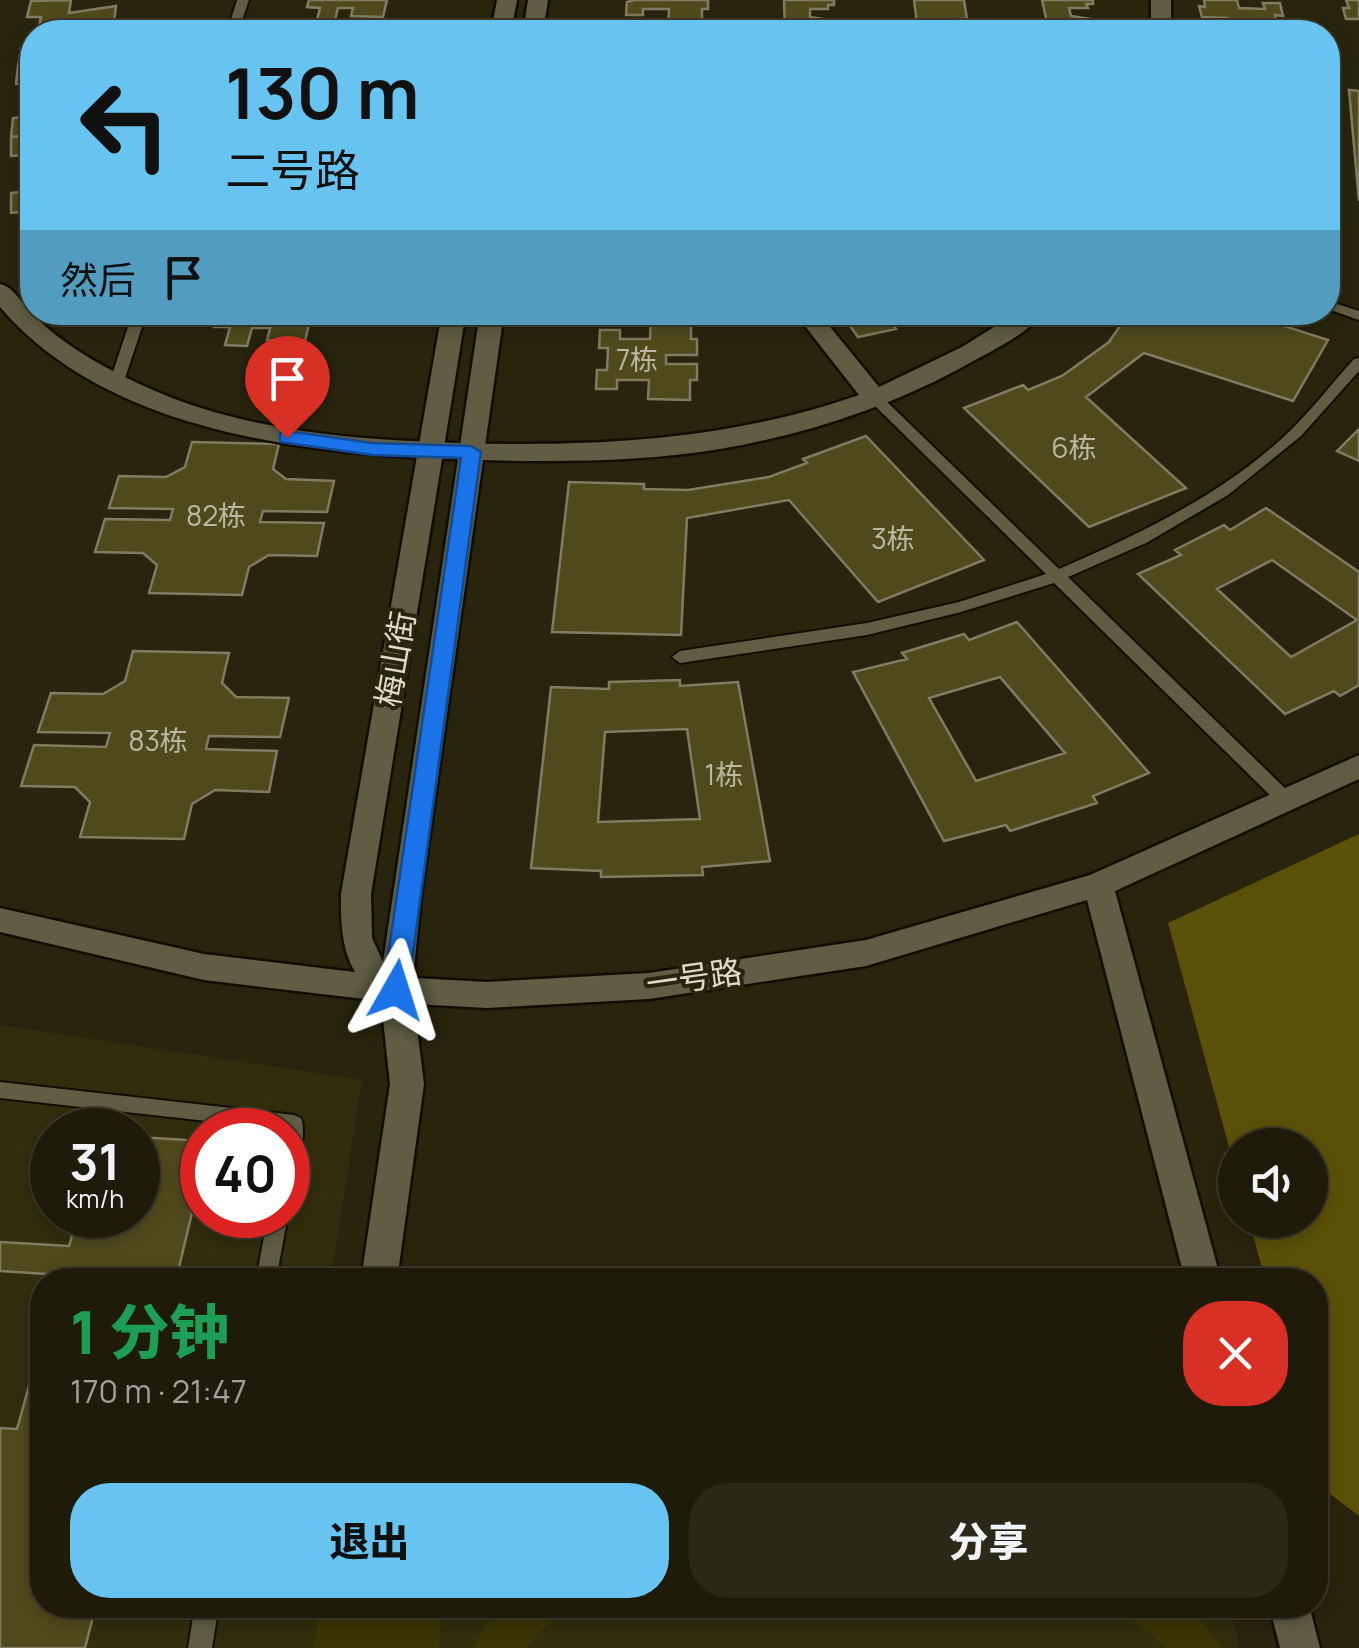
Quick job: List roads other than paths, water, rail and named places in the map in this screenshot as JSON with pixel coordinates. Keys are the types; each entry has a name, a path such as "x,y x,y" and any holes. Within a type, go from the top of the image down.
{"street":[{"path":"0,291 20,313"},
{"path":"31,325 71,357 116,384 208,420 372,449 576,454 668,448 770,430 875,398 968,355 1014,325"},
{"name":"梅山街","path":"396,990 369,972 356,942 356,894 452,325"},
{"name":"梅山街","path":"381,1268 407,1084 396,990 490,325"},
{"path":"816,325 875,398"},
{"name":"一号路","path":"0,920 204,967 396,990 487,995 649,986 866,953 1098,885 1288,802 1359,766"},
{"path":"1098,885 1200,1268"},
{"path":"1292,1618 1300,1648"}],"lane":[{"path":"116,384 136,325"},
{"path":"680,658 881,627 958,607 1054,575 1162,526 1248,472 1316,414 1359,362"},
{"path":"875,398 1288,802"},
{"path":"0,1090 180,1111"},
{"path":"268,1268 274,1238"},
{"path":"200,1648 206,1618"}]}
